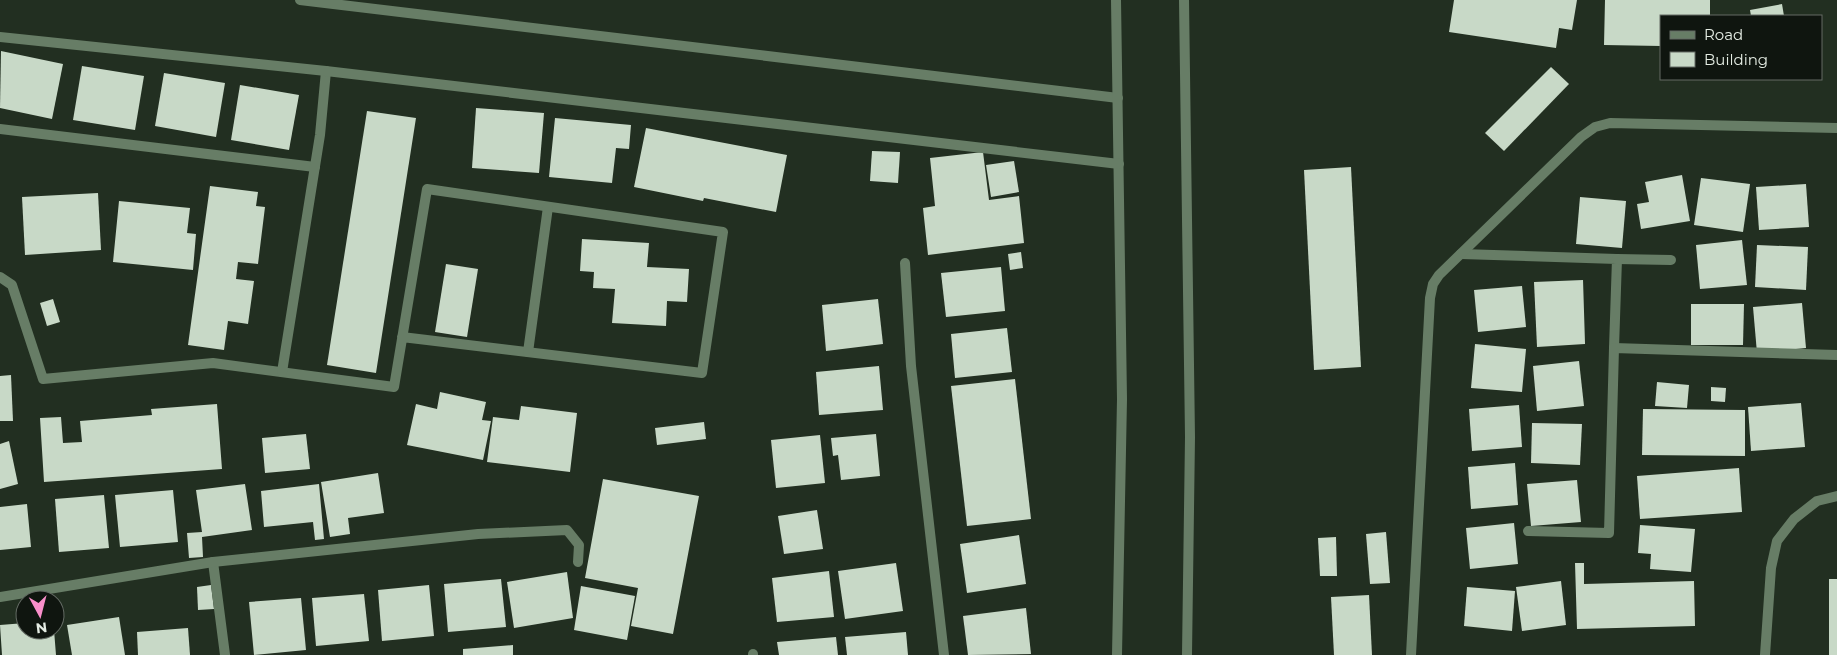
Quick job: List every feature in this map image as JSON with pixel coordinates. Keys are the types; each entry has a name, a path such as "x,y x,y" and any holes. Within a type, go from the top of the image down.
{"street":[{"path":"300,0 1118,98"},
{"path":"1116,0 1122,399 1117,655"},
{"path":"1184,0 1190,437 1187,655"},
{"path":"0,37 326,71 1119,164"},
{"path":"282,372 320,135 326,71"},
{"path":"1412,655 1430,298 1433,284 1439,275 1581,137 1595,127 1610,123 1837,128"},
{"path":"0,129 315,167"},
{"path":"0,277 12,285 43,379 213,363 394,387 402,337 427,189 723,232 702,373 402,337"},
{"path":"528,352 548,207"},
{"path":"1461,254 1671,260"},
{"path":"1528,531 1609,533 1617,259"},
{"path":"905,263 912,366 944,655"},
{"path":"1614,348 1837,355"},
{"path":"1765,655 1771,568 1777,541 1794,519 1817,501 1837,496"},
{"path":"0,597 214,562 478,534 567,530 579,544 578,562"},
{"path":"214,562 225,655"}],"building":[{"path":"1454,0 1577,0 1572,30 1559,28 1556,48 1449,32"},
{"path":"1605,0 1710,0 1710,15 1660,15 1660,46 1604,45"},
{"path":"1782,4 1784,15 1751,15 1750,10"},
{"path":"1,51 63,64 52,119 0,108"},
{"path":"82,66 144,76 135,130 73,120"},
{"path":"1551,67 1569,84 1504,151 1485,133"},
{"path":"164,73 225,83 216,137 155,126"},
{"path":"240,85 299,95 289,150 231,140"},
{"path":"476,108 544,113 539,173 472,168"},
{"path":"367,111 416,118 376,373 327,365"},
{"path":"555,118 631,125 629,149 616,148 612,183 549,177"},
{"path":"646,128 787,155 776,212 704,198 703,201 634,187"},
{"path":"872,151 900,152 898,183 870,181"},
{"path":"983,152 989,200 1019,196 1024,243 928,255 923,208 935,206 930,158"},
{"path":"1014,161 1019,192 991,197 986,165"},
{"path":"1351,167 1361,367 1314,370 1304,170"},
{"path":"1682,175 1690,221 1641,229 1637,204 1649,202 1645,182"},
{"path":"1701,178 1750,184 1743,232 1694,225"},
{"path":"1806,184 1809,227 1759,230 1756,187"},
{"path":"210,186 258,192 256,206 265,207 258,264 238,262 236,279 254,281 248,324 228,321 224,350 188,345"},
{"path":"98,193 101,250 25,255 22,197"},
{"path":"1580,197 1626,201 1622,248 1576,244"},
{"path":"119,201 190,208 187,233 196,234 193,270 113,262"},
{"path":"582,239 649,243 647,267 689,269 687,302 667,301 666,326 612,323 615,289 593,288 594,272 580,271"},
{"path":"1742,240 1747,285 1700,289 1696,245"},
{"path":"1757,245 1808,247 1806,290 1755,287"},
{"path":"1021,252 1023,268 1010,270 1008,254"},
{"path":"446,264 478,269 467,337 435,332"},
{"path":"1001,267 1005,311 946,317 941,273"},
{"path":"1583,280 1585,344 1537,347 1534,282"},
{"path":"1522,286 1526,327 1478,332 1474,290"},
{"path":"53,299 60,322 47,326 40,303"},
{"path":"878,299 883,344 826,351 822,305"},
{"path":"1802,303 1806,348 1757,353 1753,307"},
{"path":"1691,304 1744,304 1743,345 1691,345"},
{"path":"1007,328 1012,372 955,378 951,334"},
{"path":"1475,344 1526,349 1522,392 1471,388"},
{"path":"1579,361 1584,406 1537,411 1533,366"},
{"path":"879,366 883,410 819,415 816,372"},
{"path":"11,375 13,421 0,421 0,376"},
{"path":"1015,379 1031,519 967,526 951,386"},
{"path":"1657,382 1689,385 1687,408 1655,406"},
{"path":"1711,387 1726,388 1725,402 1711,401"},
{"path":"440,392 486,402 482,420 491,421 483,460 407,445 416,404 437,409"},
{"path":"1801,403 1805,447 1751,451 1748,407"},
{"path":"217,404 222,469 44,482 40,418 61,417 63,443 82,442 80,421 152,415 151,409"},
{"path":"1519,405 1522,447 1472,451 1469,409"},
{"path":"521,406 577,413 570,472 487,462 493,417 519,420"},
{"path":"1643,409 1745,410 1745,456 1642,455"},
{"path":"704,422 706,439 657,445 655,428"},
{"path":"1532,423 1582,424 1580,465 1531,463"},
{"path":"306,434 310,469 265,473 262,438"},
{"path":"876,434 880,476 841,480 838,455 833,456 831,438"},
{"path":"820,435 825,483 776,488 771,440"},
{"path":"9,441 18,484 0,489 0,444"},
{"path":"1515,463 1518,505 1471,509 1468,467"},
{"path":"1739,468 1742,512 1640,519 1637,476"},
{"path":"378,473 384,513 348,518 350,534 330,537 321,482"},
{"path":"603,479 699,496 673,634 631,626 638,588 585,578"},
{"path":"1577,480 1581,522 1531,526 1527,484"},
{"path":"245,484 252,530 202,537 203,557 189,558 187,533 202,532 196,490"},
{"path":"319,484 324,539 315,540 313,522 264,527 261,491"},
{"path":"173,490 178,542 120,547 115,495"},
{"path":"104,495 109,548 59,552 55,499"},
{"path":"27,504 31,547 0,550 0,507"},
{"path":"817,510 823,549 784,554 778,516"},
{"path":"1514,523 1518,564 1470,569 1466,528"},
{"path":"1640,525 1695,529 1691,572 1650,569 1651,554 1638,553"},
{"path":"1386,532 1390,583 1370,584 1366,534"},
{"path":"1019,535 1026,584 967,593 960,544"},
{"path":"1336,537 1337,576 1320,576 1318,538"},
{"path":"896,563 903,611 845,619 838,571"},
{"path":"1575,563 1584,563 1584,584 1694,581 1695,626 1577,629"},
{"path":"829,571 834,617 777,622 772,578"},
{"path":"567,572 573,618 514,628 507,582"},
{"path":"501,579 506,627 448,632 444,584"},
{"path":"1829,579 1837,579 1837,655 1829,655"},
{"path":"1561,581 1566,625 1522,631 1516,587"},
{"path":"211,585 214,609 198,610 197,587"},
{"path":"429,585 434,636 382,641 378,590"},
{"path":"581,586 635,596 627,640 574,630"},
{"path":"1467,587 1515,591 1512,631 1464,626"},
{"path":"364,594 369,641 316,646 312,598"},
{"path":"1369,595 1372,655 1334,655 1331,597"},
{"path":"301,598 306,650 254,655 249,602"},
{"path":"1026,608 1031,654 968,655 963,616"},
{"path":"119,617 125,655 72,655 67,625"},
{"path":"15,624 15,640 55,640 56,655 2,655 0,625"},
{"path":"188,628 190,655 138,655 137,632"},
{"path":"906,632 908,655 847,655 845,637"},
{"path":"836,637 838,655 779,655 777,642"},
{"path":"513,645 513,655 463,655 463,649"}]}
